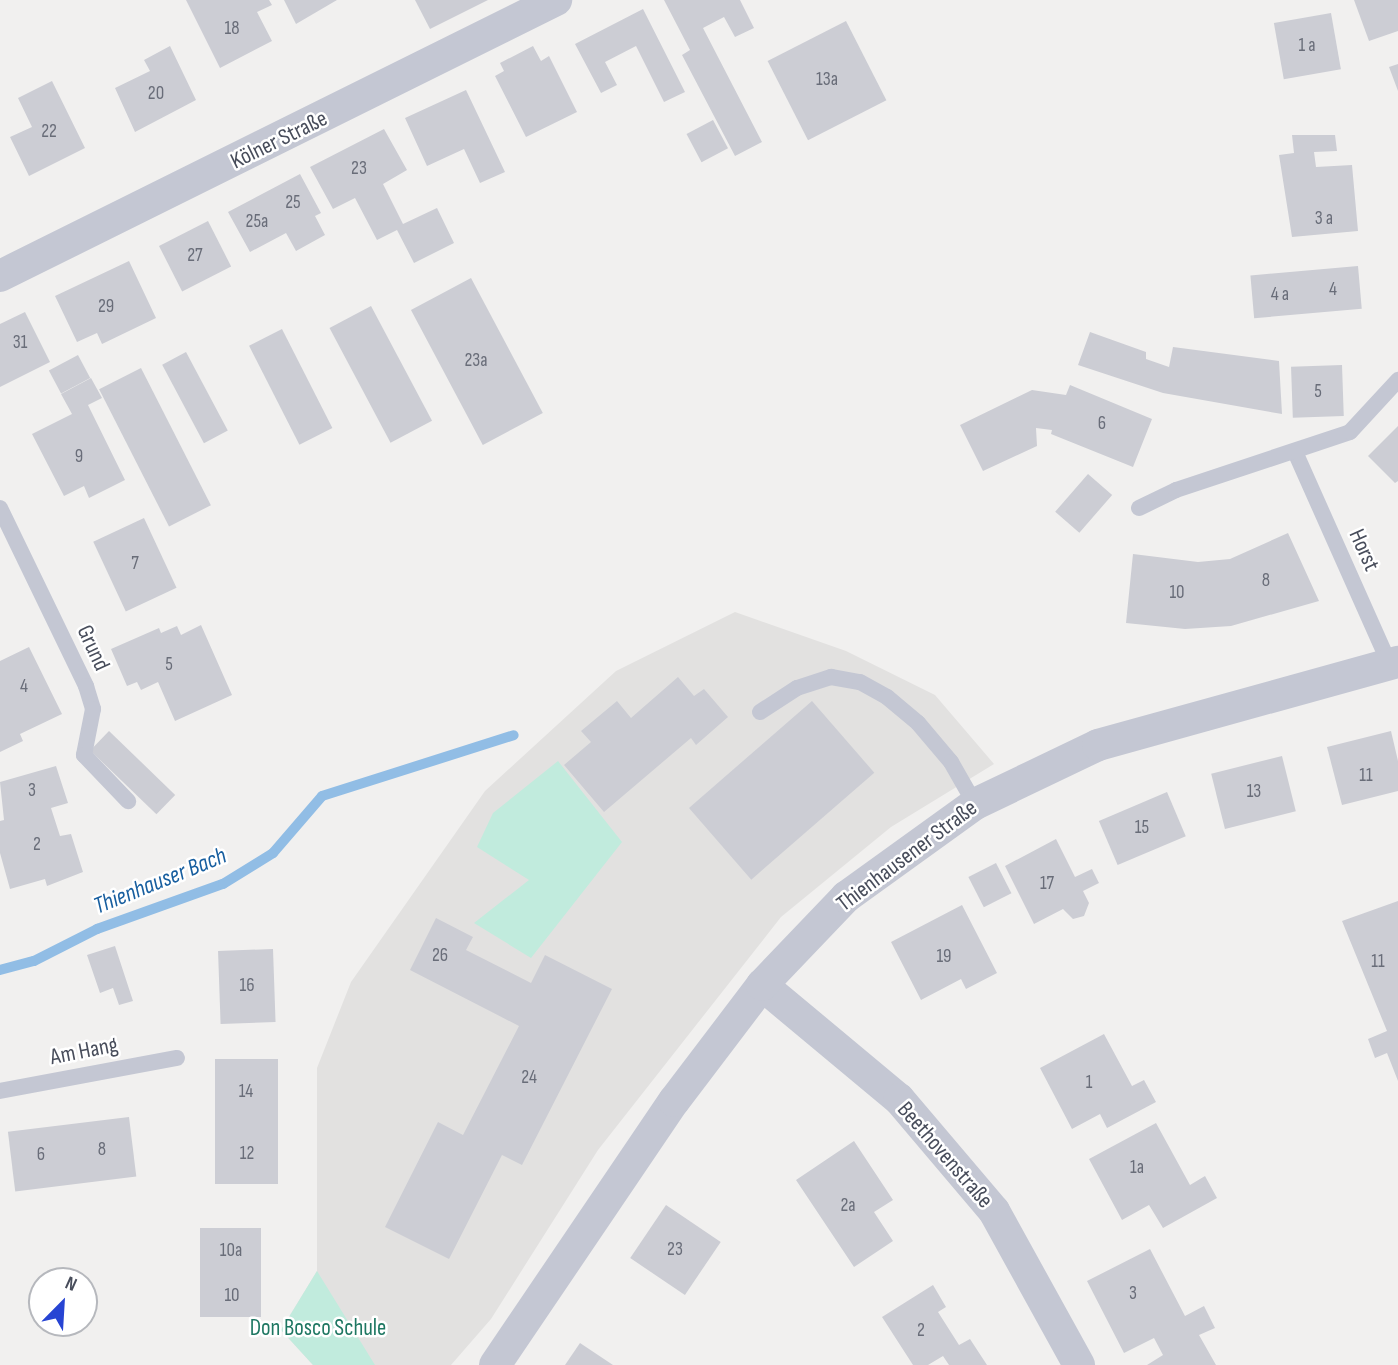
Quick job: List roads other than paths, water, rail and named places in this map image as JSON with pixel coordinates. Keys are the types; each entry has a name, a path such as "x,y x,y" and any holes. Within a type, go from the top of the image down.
{"street":[{"name":"Kölner Straße","path":"0,276 556,0"},
{"name":"Thienhausener Straße","path":"495,1365 674,1101 762,985 846,897 975,804 1098,745 1394,663"},
{"name":"Beethovenstraße","path":"762,985 899,1100 994,1211 1079,1365"}],"lane":[{"path":"1139,508 1176,490 1296,454 1350,432 1398,380"},
{"name":"Horst","path":"1296,454 1394,663"},
{"name":"Grund","path":"0,508 86,686 93,709 84,755 128,801"},
{"path":"760,712 797,688 831,677 860,682 887,697 918,723 951,762 975,804"},
{"name":"Am Hang","path":"0,1091 177,1058"}],"waterway":[{"name":"Thienhauser Bach","path":"0,970 34,961 97,929 223,884 273,853 322,796 514,735"}],"park label":[{"name":"Don Bosco Schule","path":"318,1328"}]}
